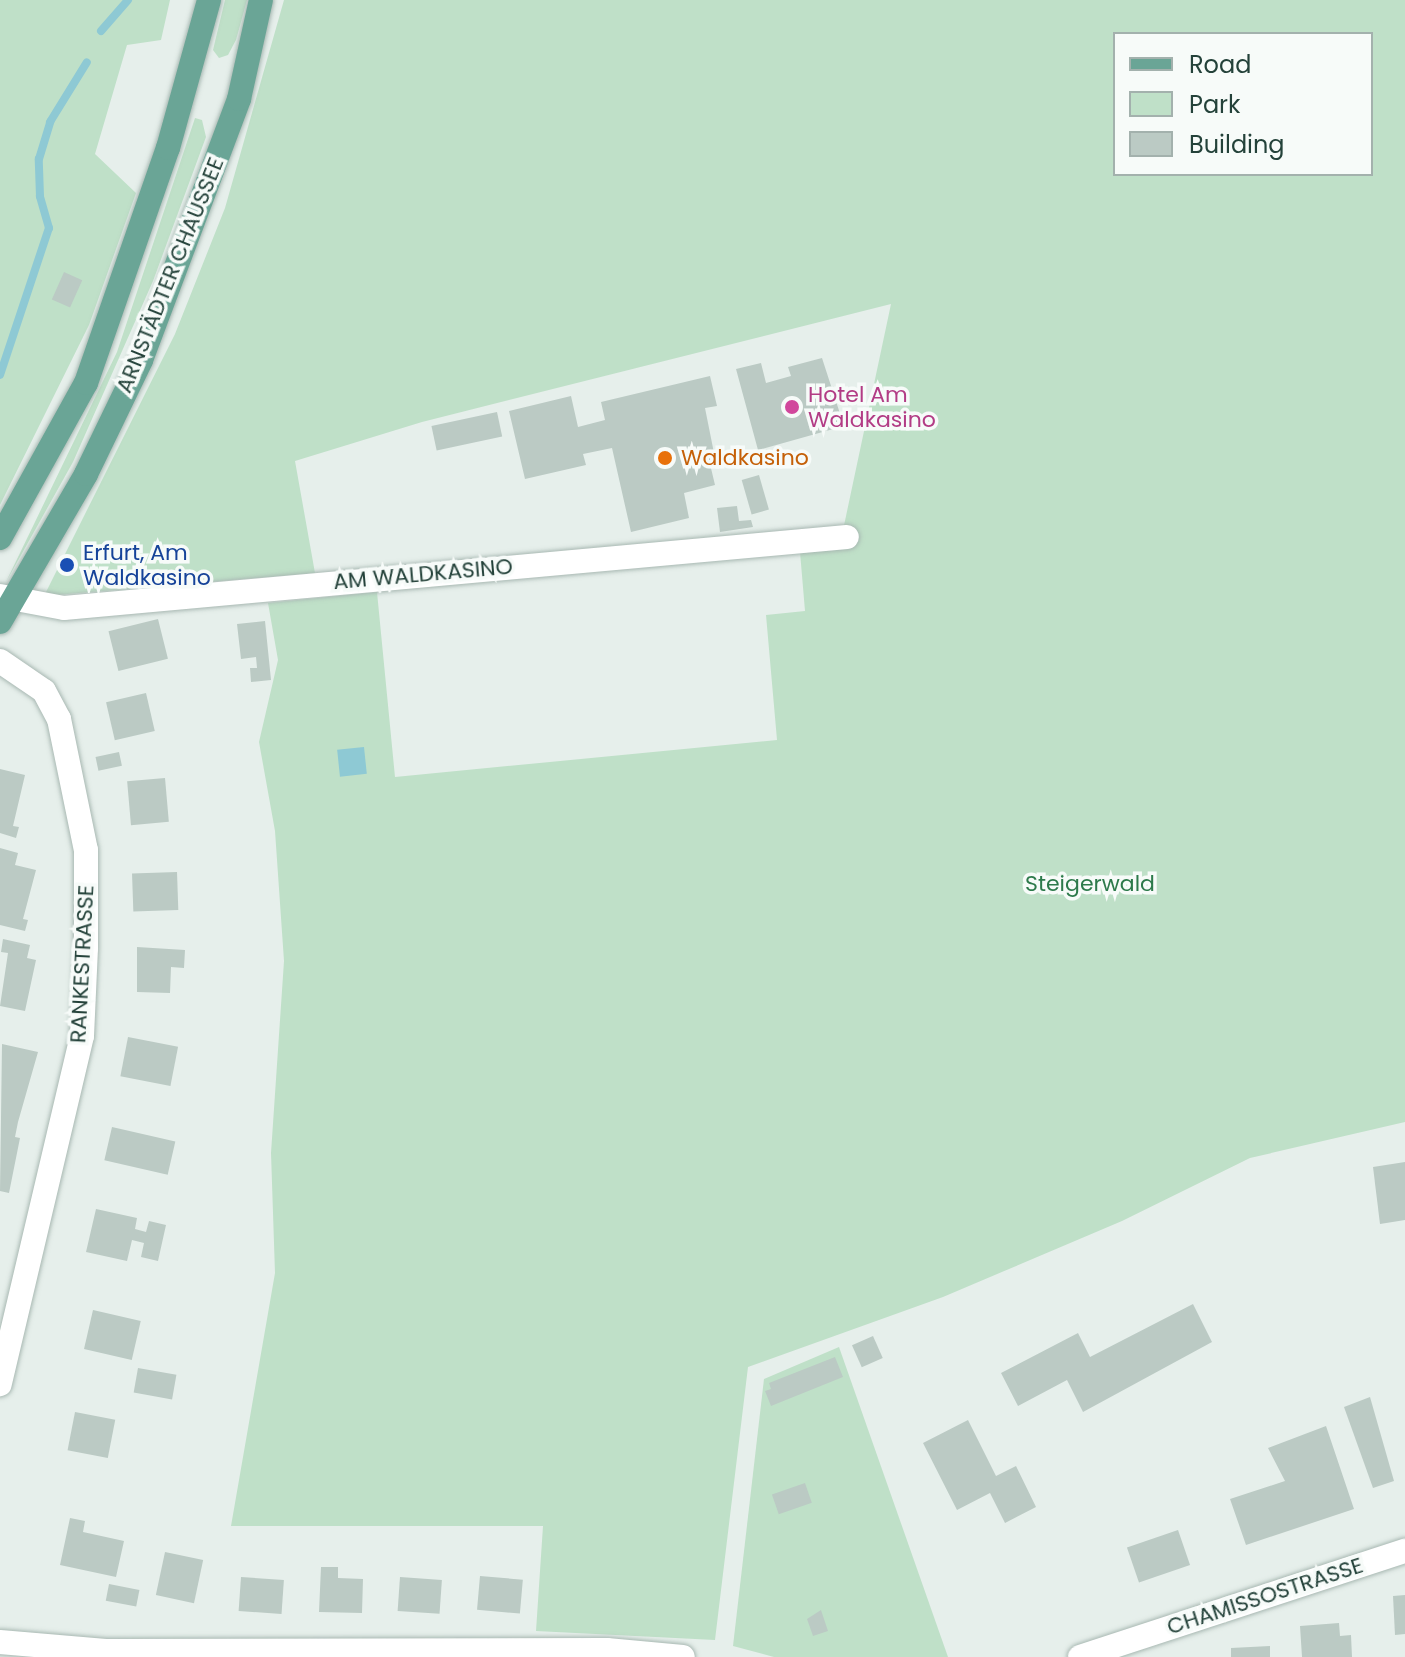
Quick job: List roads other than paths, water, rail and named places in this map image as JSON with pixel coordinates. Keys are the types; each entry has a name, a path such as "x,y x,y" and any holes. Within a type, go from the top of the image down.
{"main road":[{"name":"ARNSTÄDTER CHAUSSEE","path":"0,538 92,370 168,148 209,0"},
{"name":"ARNSTÄDTER CHAUSSEE","path":"4,606 86,474 141,360 239,99 261,0"}],"street":[{"name":"AM WALDKASINO","path":"4,606 64,608 847,537"},
{"name":"RANKESTRASSE","path":"0,661 44,691 59,719 86,850 82,1036 0,1384"},
{"name":"CHAMISSOSTRASSE","path":"1080,1657 1405,1551"},
{"path":"0,1642 106,1651 683,1657"}],"water":[{"path":"364,747 367,774 340,777 337,750"}],"waterway":[{"path":"101,31 128,0"},
{"path":"0,375 49,228 40,196 39,159 50,122 87,62"}],"place":[{"name":"Hotel Am Waldkasino","path":"792,407"},
{"name":"Waldkasino","path":"665,458"},
{"name":"Erfurt, Am Waldkasino","path":"67,565"}],"park label":[{"name":"Steigerwald","path":"1090,884"}]}
